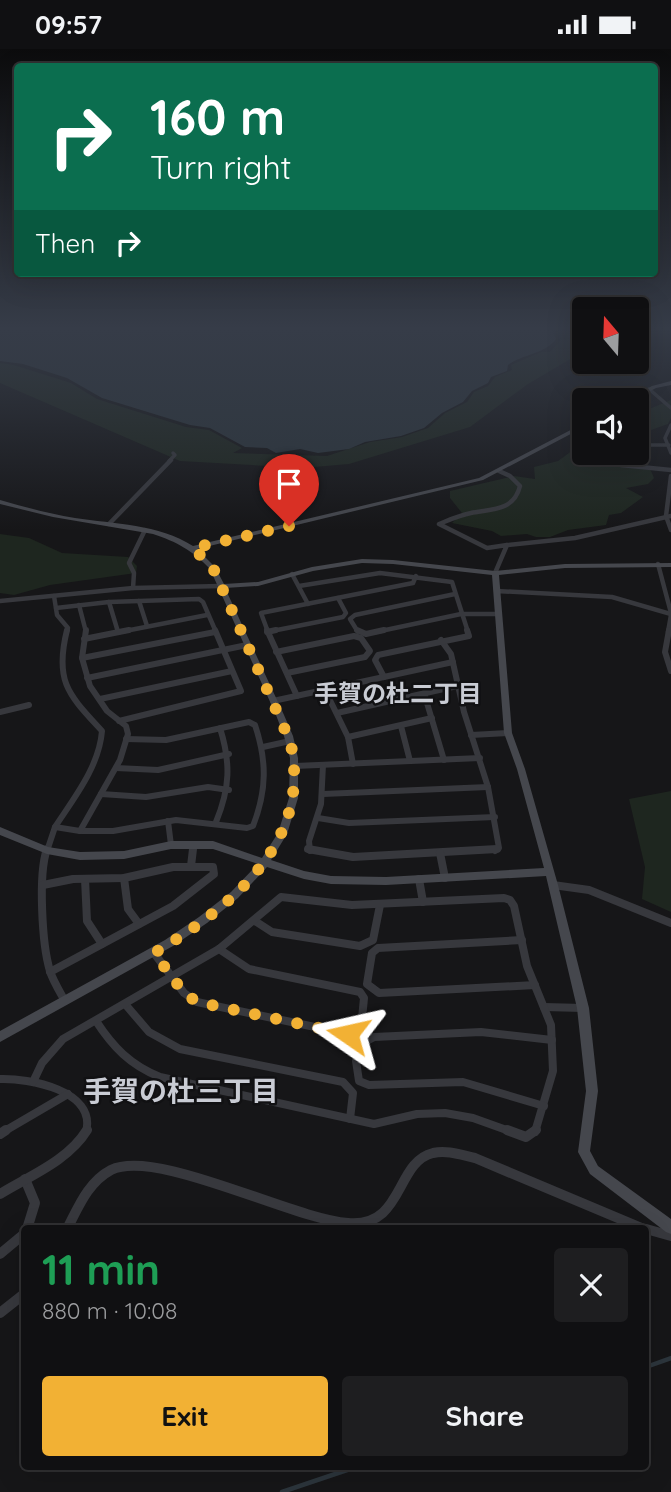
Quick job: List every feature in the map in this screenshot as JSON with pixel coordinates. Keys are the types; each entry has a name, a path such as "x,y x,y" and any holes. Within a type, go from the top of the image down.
{"street":[{"path":"655,394 671,408"},
{"path":"671,425 669,434 665,437 671,453"},
{"path":"193,548 481,479 572,431"},
{"path":"649,445 669,445"},
{"path":"109,524 175,455 173,453"},
{"path":"621,465 671,470"},
{"path":"499,471 510,476 520,486 519,492 509,504 502,509 471,513 439,524 487,548 587,535 668,516"},
{"path":"671,476 668,516 671,530"},
{"path":"0,502 39,513 145,530 175,538 193,548 213,568 290,741 295,766 290,810 275,846 230,900 192,930 154,953 0,1037"},
{"path":"134,588 134,573 129,563 145,530"},
{"path":"507,545 495,573 508,733 521,769 553,885 583,1008 592,1091 584,1152 594,1170 671,1227"},
{"path":"379,561 380,573"},
{"path":"0,601 134,588 258,584 338,563 379,561 495,573 565,566 671,565"},
{"path":"658,564 671,614 665,652 671,671"},
{"path":"299,586 380,573 452,582 469,636 377,655 375,660 384,677"},
{"path":"292,574 308,604"},
{"path":"297,696 261,613 413,583 416,576"},
{"path":"496,591 612,597 671,614"},
{"path":"455,594 355,615 350,619 358,632 366,633 461,614 497,614"},
{"path":"54,596 57,614 68,628 61,656 69,695 102,731 102,739 94,760 55,827 42,864 45,937 50,972 65,1001"},
{"path":"267,632 343,617 346,613 338,598"},
{"path":"56,608 109,602 199,599 203,602 241,691 238,694 119,721"},
{"path":"139,601 147,627"},
{"path":"109,602 118,632"},
{"path":"79,605 86,632 82,658 87,678 107,711 126,726 126,739 116,768 80,831"},
{"path":"84,639 208,615"},
{"path":"82,658 215,632"},
{"path":"276,652 354,636 361,638 370,651 365,657 287,673"},
{"path":"323,765 323,794 318,818 308,844 308,850 312,852 353,857 499,848 488,787 457,686 451,654 441,640"},
{"path":"87,678 247,645"},
{"path":"273,701 453,662"},
{"path":"100,699 232,671"},
{"path":"337,713 457,686"},
{"path":"325,690 348,737 353,764"},
{"path":"424,693 444,760"},
{"path":"0,712 29,705"},
{"path":"348,737 432,718"},
{"path":"55,827 110,833 168,821 216,823 247,828 253,826 266,787 262,747 255,725 251,723 220,728 166,740 126,739"},
{"path":"401,726 410,761"},
{"path":"216,823 229,790 231,769 220,728"},
{"path":"471,735 508,733"},
{"path":"262,747 290,741"},
{"path":"116,768 158,770 229,754"},
{"path":"295,766 480,758"},
{"path":"101,794 146,797 208,787 229,790"},
{"path":"323,794 488,787"},
{"path":"318,818 349,823 495,817"},
{"path":"168,821 171,845"},
{"path":"0,831 70,855 104,857 171,845 194,844 231,849 264,862 331,880 419,879 549,872"},
{"path":"191,866 194,844"},
{"path":"440,853 445,877"},
{"path":"43,885 85,879 124,878 191,866 213,867 214,874 173,907 50,972"},
{"path":"124,878 128,909 139,924"},
{"path":"85,879 87,921 102,944"},
{"path":"419,879 423,902"},
{"path":"553,885 589,890 671,923"},
{"path":"33,1082 42,1063 62,1039 219,949 281,897 289,896 324,903 380,905 504,898 510,900 514,906 527,966 551,1025 553,1071 536,1133 526,1137 458,1114 417,1114 392,1122 374,1124 160,1077 139,1070 117,1053 96,1021"},
{"path":"255,921 272,932 360,946 373,940 380,905"},
{"path":"522,940 378,948 372,953 367,984 379,993 535,985"},
{"path":"154,953 184,993 205,1005 348,1034 361,1029 363,998 360,992 249,969 219,949"},
{"path":"125,1004 139,1024 162,1042 343,1082 353,1093 350,1119"},
{"path":"544,1007 583,1008"},
{"path":"544,1106 463,1082 369,1085 359,1081 356,1073 359,1045 364,1039 374,1037 481,1032 552,1040"},
{"path":"0,1079 33,1082 58,1089 68,1094 87,1118 86,1134 64,1153 0,1194"},
{"path":"0,1134 68,1094"},
{"path":"69,1225 84,1198 99,1179 112,1170 135,1164 335,1220 364,1222 380,1216 391,1206 418,1161 439,1151 461,1153 488,1163 635,1225"},
{"path":"25,1179 36,1196 35,1211 29,1225"},
{"path":"649,1230 671,1236"},
{"path":"0,1254 21,1236"},
{"path":"0,1313 21,1296"}],"shaded area":[{"path":"26,394 89,394 186,427 209,430 242,448 233,453 327,456 428,428 445,413 467,402 472,394 514,394 470,427 349,464 303,468 180,461"},
{"path":"96,394 469,394 463,402 442,413 424,428 401,436 365,442 349,449 318,453 300,449 276,453 267,448 245,447 210,428 190,425"},
{"path":"671,400 671,418 668,424 649,431 649,409"},
{"path":"572,451 572,465 646,465 654,478 648,484 626,488 643,497 621,513 609,515 606,525 568,530 550,537 536,537 527,534 501,536 492,531 452,523 462,513 450,498 450,491 514,476 535,479 534,467 558,461"},
{"path":"0,534 29,538 62,553 128,557 137,566 136,573 50,585 14,595 0,593"},
{"path":"671,791 671,912 642,899 645,867 629,799"}],"waterway":[{"path":"649,1366 671,1358"},
{"path":"282,1492 347,1470"}],"district":[{"name":"手賀の杜二丁目","path":"398,693"},
{"name":"手賀の杜三丁目","path":"181,1090"}],"route":[{"path":"289,526 193,548 213,568 290,741 295,766 290,810 275,846 249,881 203,922 154,953 184,993 197,1002 348,1034"}]}
